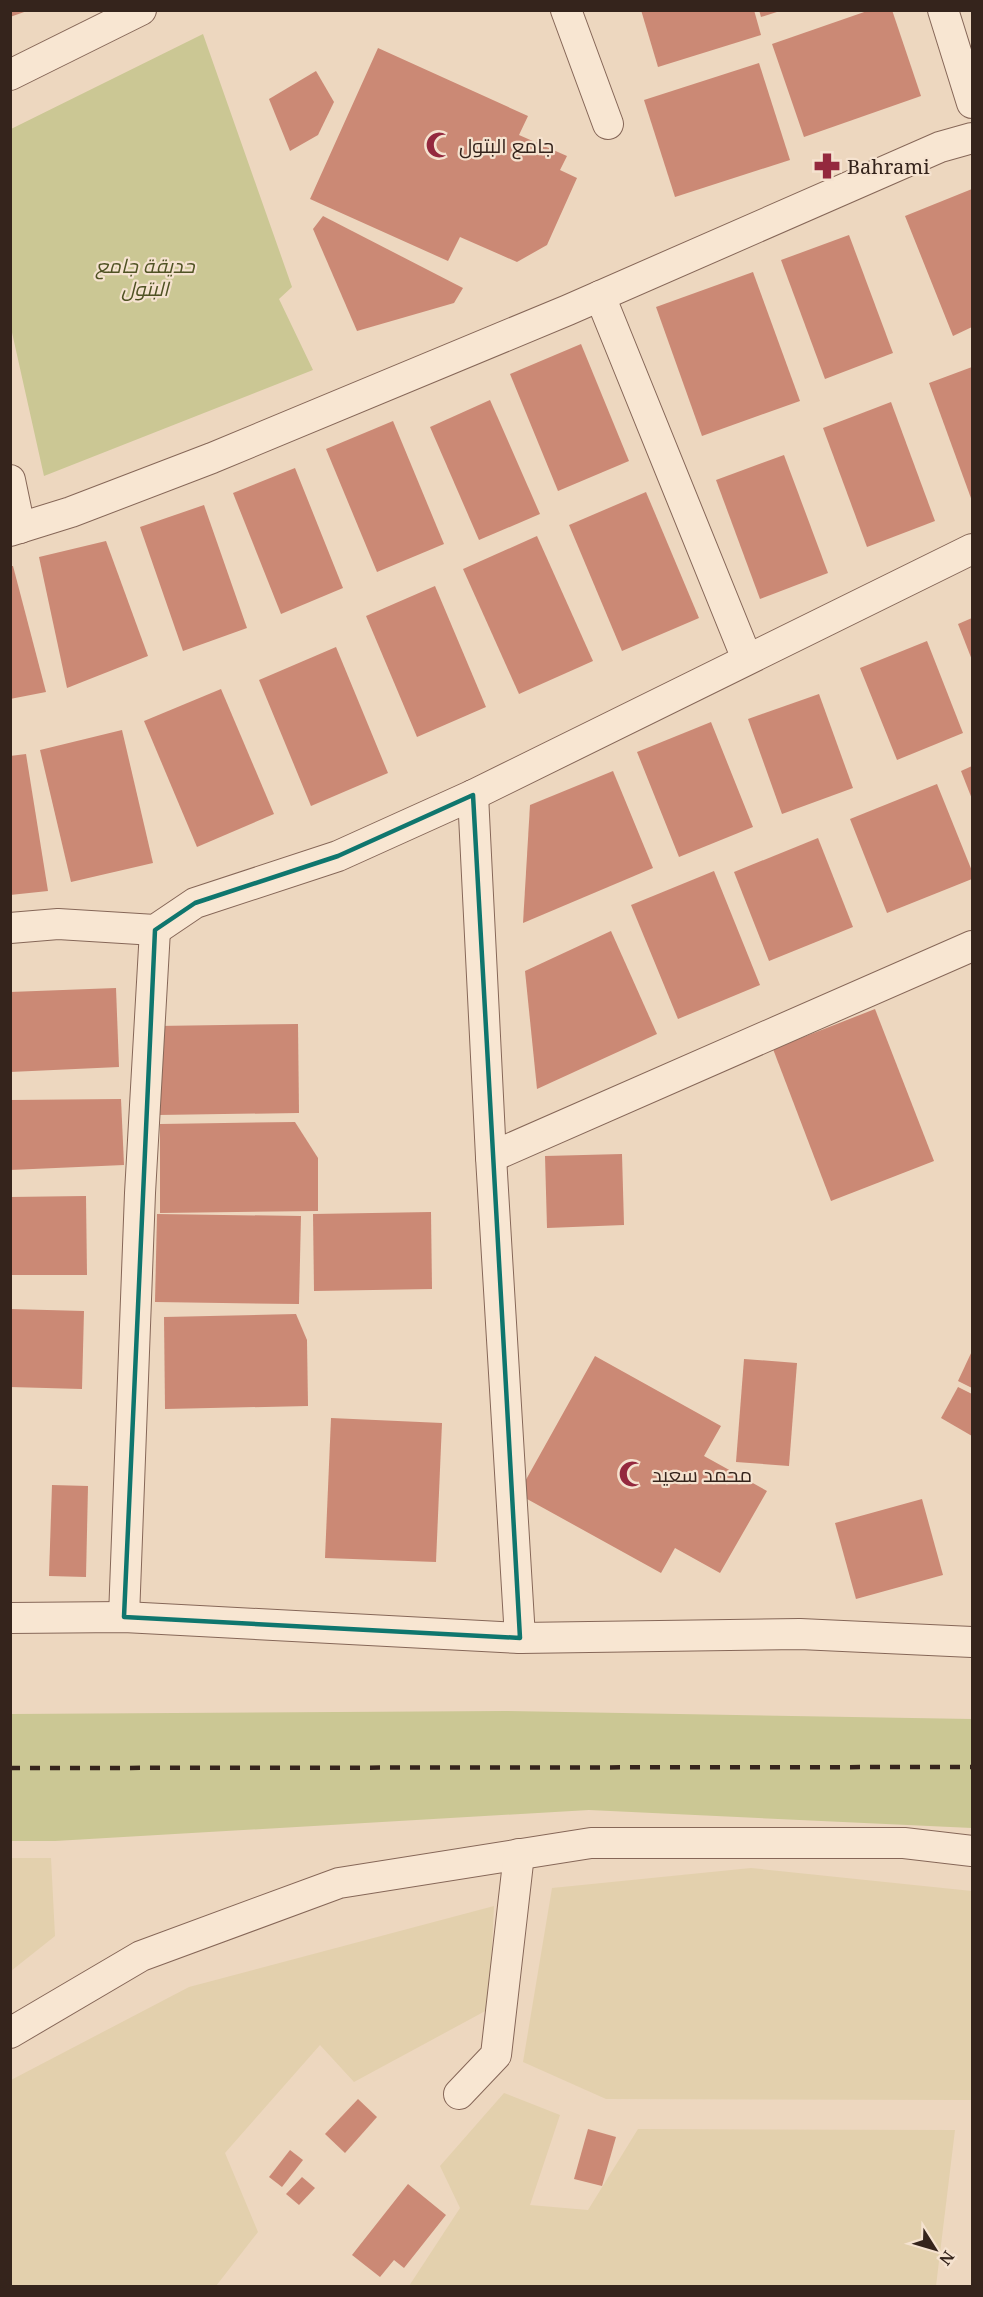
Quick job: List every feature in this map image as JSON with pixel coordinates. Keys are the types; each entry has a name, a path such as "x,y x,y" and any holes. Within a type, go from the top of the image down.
{"street":[{"path":"10,75 141,10"},
{"path":"566,10 608,124"},
{"path":"943,10 972,103"},
{"path":"10,480 15,530 212,458 600,296 940,147 972,138"},
{"path":"600,296 747,659"},
{"path":"10,928 58,924 155,930 195,903 338,856 473,795 972,549"},
{"path":"473,795 491,1157 520,1638"},
{"path":"124,1617 140,1193 155,930"},
{"path":"491,1157 972,946"},
{"path":"10,1618 124,1617 520,1638 800,1634 972,1642"},
{"path":"10,2033 141,1956 339,1883 591,1843 904,1843 972,1851"},
{"path":"459,2094 496,2055 519,1854"}],"highlighted area":[{"path":"473,795 520,1638 124,1617 155,930 195,903 338,856"}],"shaded area":[{"path":"11,1858 51,1858 55,1936 11,1971"},
{"path":"751,1868 972,1891 972,2100 606,2099 523,2062 552,1888"},
{"path":"494,1906 489,2009 354,2082 320,2045 225,2153 258,2232 216,2286 11,2286 11,2080 189,1987"},
{"path":"504,2093 560,2115 530,2205 588,2210 638,2129 955,2130 936,2286 409,2286 460,2208 440,2166"}],"green space":[{"name":"حديقة جامع البتول","path":"203,34 292,287 279,299 313,370 44,476 11,328 11,129"},
{"path":"504,1711 972,1719 972,1828 589,1810 55,1841 11,1841 11,1714"}],"building":[{"path":"10,10 27,10 27,11 10,17"},
{"path":"641,10 754,10 761,35 658,67"},
{"path":"759,10 780,10 780,11 761,17"},
{"path":"870,10 892,10 921,96 804,137 772,44"},
{"name":"جامع البتول","path":"378,48 528,116 519,135 567,156 560,170 577,178 547,245 517,262 460,237 448,261 310,199"},
{"path":"759,63 790,160 675,197 644,100"},
{"path":"316,71 334,102 318,135 290,151 269,99"},
{"path":"972,189 972,327 953,336 905,216"},
{"path":"323,216 463,288 454,303 357,331 313,229"},
{"path":"849,235 893,353 825,379 781,260"},
{"path":"753,272 800,401 702,436 656,307"},
{"path":"581,344 629,461 558,491 510,374"},
{"path":"972,367 972,501 929,383"},
{"path":"490,400 540,514 479,540 430,427"},
{"path":"891,402 935,521 867,547 823,428"},
{"path":"393,421 444,544 377,572 326,449"},
{"path":"784,455 828,573 760,599 716,480"},
{"path":"295,468 343,588 281,614 233,493"},
{"path":"646,492 699,618 622,651 569,525"},
{"path":"204,505 247,628 183,651 140,527"},
{"path":"537,536 593,661 519,694 463,569"},
{"path":"106,541 148,656 67,688 39,557"},
{"path":"10,566 13,566 46,692 10,699"},
{"path":"435,586 486,707 417,737 366,616"},
{"path":"972,618 972,660 958,624"},
{"path":"927,641 963,733 897,760 860,668"},
{"path":"336,647 388,773 311,806 259,680"},
{"path":"221,689 274,814 197,847 144,721"},
{"path":"819,694 853,788 782,814 748,719"},
{"path":"711,722 753,827 679,857 637,752"},
{"path":"122,730 153,863 71,882 40,750"},
{"path":"26,754 48,891 10,895 10,756"},
{"path":"972,766 972,799 961,771"},
{"path":"613,771 653,868 523,923 530,805"},
{"path":"937,784 972,871 972,879 887,913 850,819"},
{"path":"818,838 853,927 769,961 734,872"},
{"path":"714,871 760,985 678,1019 631,905"},
{"path":"611,931 657,1034 537,1089 525,971"},
{"path":"116,988 119,1067 10,1072 10,992"},
{"path":"875,1009 934,1161 831,1201 773,1049"},
{"path":"298,1024 299,1113 158,1115 157,1026"},
{"path":"121,1099 124,1165 10,1170 10,1100"},
{"path":"295,1122 318,1158 318,1211 160,1213 160,1124"},
{"path":"622,1154 624,1225 547,1228 545,1156"},
{"path":"86,1196 87,1275 10,1275 10,1197"},
{"path":"431,1212 432,1289 314,1291 313,1214"},
{"path":"157,1214 301,1216 299,1304 155,1302"},
{"path":"10,1309 84,1311 82,1389 10,1387"},
{"path":"296,1314 307,1340 308,1406 165,1409 164,1317"},
{"path":"972,1351 972,1388 958,1381"},
{"name":"محمد سعيد","path":"595,1356 721,1426 704,1456 767,1491 720,1573 675,1548 661,1573 518,1494"},
{"path":"744,1359 797,1363 789,1466 736,1462"},
{"path":"958,1387 972,1394 972,1436 941,1418"},
{"path":"331,1418 442,1423 436,1562 325,1558"},
{"path":"52,1485 88,1486 86,1577 49,1576"},
{"path":"922,1499 943,1575 856,1599 835,1523"},
{"path":"358,2099 377,2117 345,2153 325,2134"},
{"path":"588,2129 616,2137 602,2186 574,2179"},
{"path":"290,2150 303,2160 282,2187 269,2177"},
{"path":"302,2177 315,2188 299,2205 286,2194"},
{"path":"408,2184 446,2215 404,2268 394,2260 380,2277 352,2255"}],"railway":[{"path":"10,1768 972,1767"}],"place":[{"name":"جامع البتول","path":"439,145"},
{"name":"Bahrami","path":"827,166"},
{"name":"محمد سعيد","path":"632,1474"}]}
